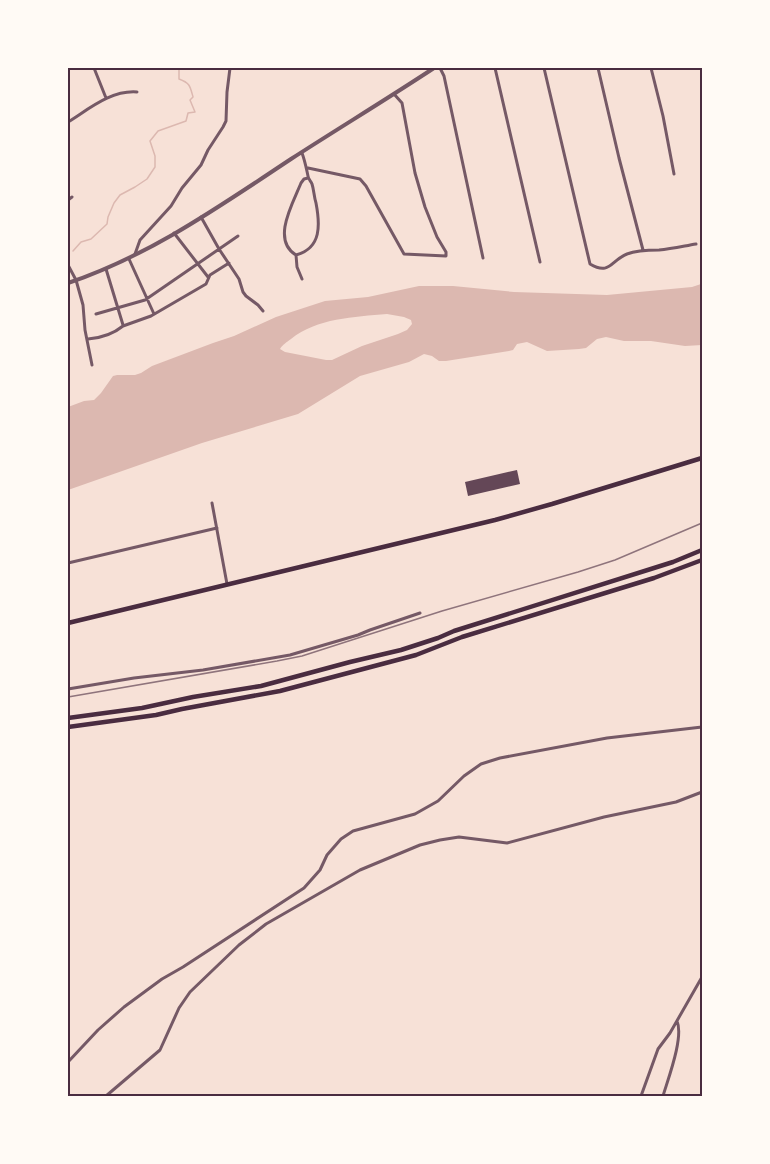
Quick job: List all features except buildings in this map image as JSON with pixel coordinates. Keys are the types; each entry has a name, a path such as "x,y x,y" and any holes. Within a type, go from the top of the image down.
{"highway":[{"path":"68,623 507,517 702,458"},
{"path":"68,718 142,708 261,686 411,647 702,550"},
{"path":"68,727 156,716 280,691 416,655 462,637 654,578 702,560"},
{"path":"662,565 665,574"},
{"path":"650,569 654,578"}],"street":[{"path":"94,68 106,98"},
{"path":"135,256 140,240 175,201 182,188 201,165 224,127 230,68"},
{"path":"68,282 135,256 201,217 434,68"},
{"path":"440,68 444,76 483,258"},
{"path":"495,68 540,262"},
{"path":"544,68 590,264 598,268 608,268 625,255 643,250 696,244"},
{"path":"598,68 643,250"},
{"path":"651,68 674,174"},
{"path":"68,122 106,98 137,92"},
{"path":"308,168 360,180 366,186 404,254 446,256 424,207 402,103 394,94"},
{"path":"296,255 301,254 314,242 319,227 312,185 302,152"},
{"path":"302,279 297,267 296,255 286,243 284,234 301,183 308,178"},
{"path":"68,200 72,197"},
{"path":"201,217 239,279 246,296 263,311"},
{"path":"174,233 209,278"},
{"path":"96,314 140,302 238,236"},
{"path":"129,259 154,314"},
{"path":"88,339 103,337 123,326 154,314 206,284 210,275 229,263"},
{"path":"68,265 76,280 85,313 84,323 93,365"},
{"path":"106,269 123,326"},
{"path":"212,503 227,584"},
{"path":"68,563 217,528"},
{"path":"68,690 290,655 358,635 420,613"},
{"path":"68,1062 98,1030 124,1007 162,979 304,888 320,870 327,855 340,838 353,831 415,814 438,801 464,776 481,764 500,758 607,738 702,727"},
{"path":"106,1096 160,1050 179,1008 190,992 239,945 266,924 360,870 440,840 459,837 507,843 604,817 676,802 702,792"},
{"path":"641,1096 658,1049 670,1033 702,977"},
{"path":"663,1096 679,1037 680,1027 677,1021"}],"shaded area":[{"path":"702,284 702,345 685,346 651,341 624,341 606,337 597,339 586,348 579,349 547,351 527,342 517,344 513,350 509,351 446,361 439,361 424,354 409,362 360,376 298,414 202,443 68,490 68,407 94,400 113,376 141,373 152,366 234,336 276,317 325,301 368,297 419,286 607,295 692,287","holes":["387,314 411,320 412,324 407,330 362,346 332,360 285,352 280,349 301,332 324,323"]}],"waterway":[{"path":"73,251 81,242 91,239 107,224 114,203 120,195 147,179 155,167 155,156 150,141 158,131 186,121 188,113 195,112 190,100 193,97 190,88 179,79 177,68"}],"railway":[{"path":"68,697 302,656 442,611 615,560 702,523"}]}
